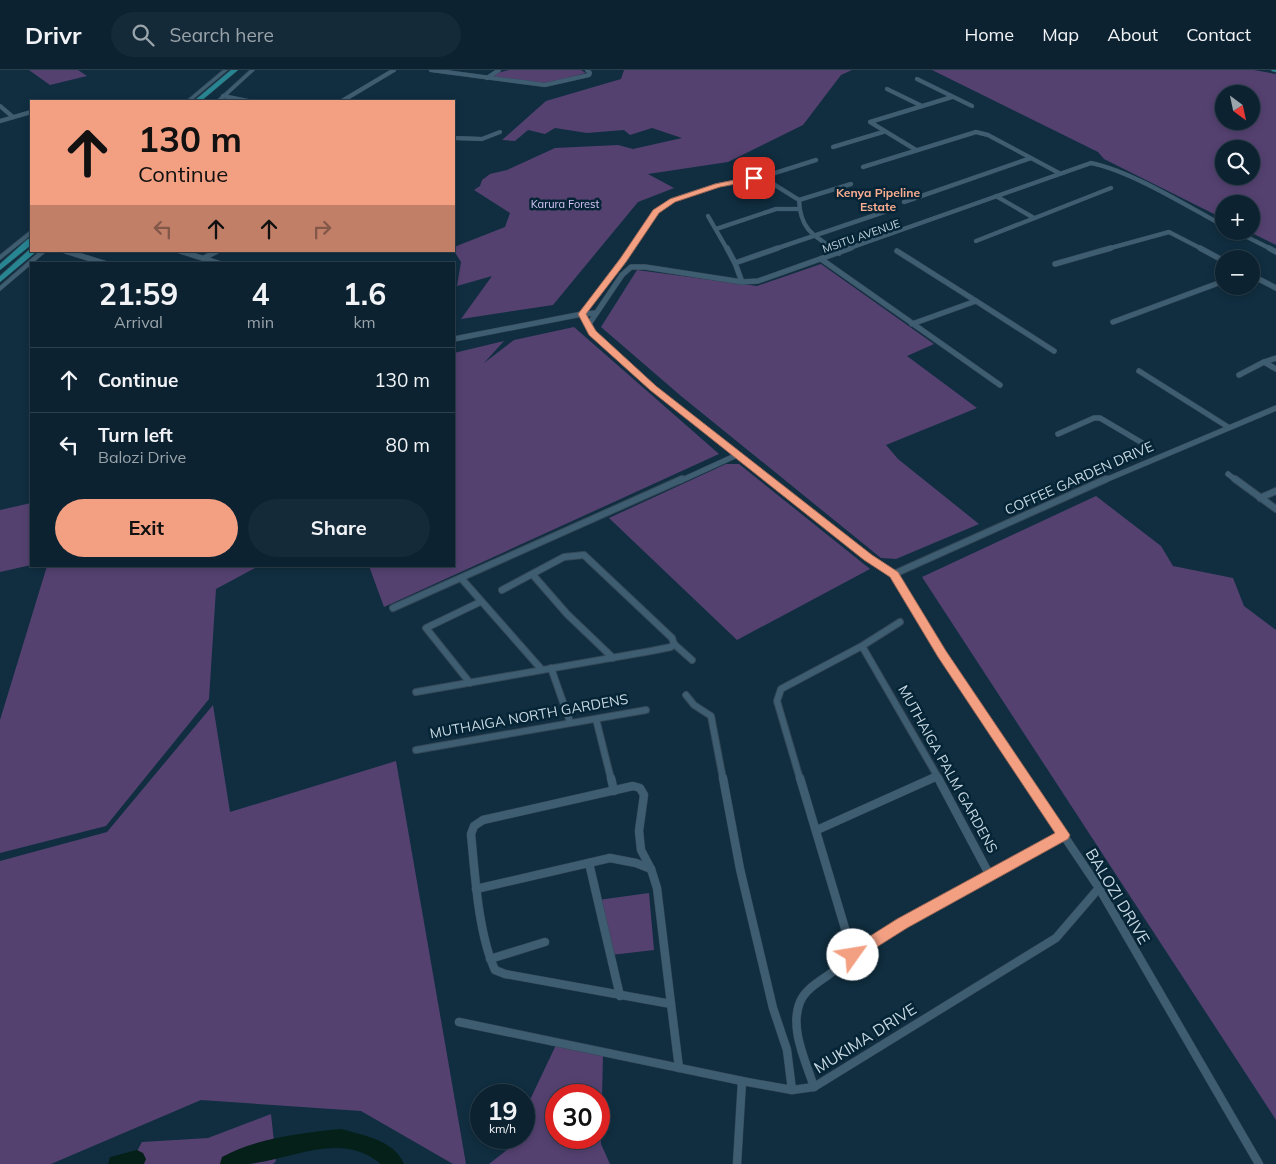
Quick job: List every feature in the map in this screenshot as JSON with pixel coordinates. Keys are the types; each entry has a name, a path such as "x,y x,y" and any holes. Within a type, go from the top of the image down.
{"highway":[{"path":"198,100 235,70"},
{"path":"208,100 243,70"},
{"path":"0,268 30,242"},
{"path":"0,280 32,252"}],"main road":[{"path":"189,100 226,70"},
{"path":"219,100 253,70"},
{"path":"0,258 30,233"},
{"path":"31,262 43,252"},
{"path":"0,289 30,263"}],"street":[{"path":"344,100 394,70"},
{"path":"430,70 545,86 588,75 590,73 588,70"},
{"path":"487,78 499,70"},
{"path":"917,79 972,106"},
{"path":"887,89 922,106"},
{"path":"223,96 243,100"},
{"path":"916,150 883,132 870,122 952,97"},
{"path":"0,106 13,117"},
{"path":"0,121 30,112"},
{"path":"455,138 482,139 500,132"},
{"path":"834,147 883,132"},
{"path":"863,167 976,132 988,135 1059,173"},
{"path":"904,202 1032,158"},
{"path":"582,314 656,212 672,200 737,180 762,177 816,160"},
{"name":"MSITU AVENUE","path":"596,313 622,275 632,267 742,282 763,280 1091,163 1101,165 1215,222"},
{"path":"762,177 799,200 851,184"},
{"path":"976,241 1111,188"},
{"path":"996,196 1034,218"},
{"path":"799,200 798,209 805,228 839,253"},
{"path":"716,229 776,209 798,209"},
{"path":"735,263 884,212"},
{"path":"708,216 735,263 742,282"},
{"path":"1055,264 1169,232 1215,256"},
{"path":"1253,240 1276,252"},
{"path":"897,251 1054,351"},
{"path":"68,252 101,262"},
{"path":"183,252 215,262"},
{"path":"204,258 215,252"},
{"path":"821,259 1000,385"},
{"path":"1260,280 1276,288"},
{"path":"1113,322 1215,284"},
{"path":"912,324 976,301"},
{"path":"455,339 582,314 596,313"},
{"path":"589,324 596,313"},
{"path":"582,314 589,324 592,333 647,382 868,557 894,574"},
{"path":"1239,374 1276,358"},
{"path":"1264,362 1276,369"},
{"path":"1140,372 1228,427"},
{"name":"COFFEE GARDEN DRIVE","path":"894,574 1118,474 1276,408"},
{"path":"1058,434 1094,418 1100,418 1144,444"},
{"path":"393,608 737,455"},
{"path":"1228,474 1276,509"},
{"path":"1260,498 1276,491"},
{"path":"502,590 564,557 584,555 672,638 674,644 692,660"},
{"name":"BALOZI DRIVE","path":"894,574 942,654 1099,888 1259,1164"},
{"path":"533,575 562,609 612,658"},
{"path":"461,578 480,602 542,670"},
{"path":"470,683 426,628 480,602"},
{"path":"853,955 777,701 781,689 862,646 900,622"},
{"path":"416,692 659,650 674,644"},
{"name":"MUTHAIGA PALM GARDENS","path":"814,1086 798,1033 800,999 853,955 902,924 986,878 987,875 987,867 862,646"},
{"path":"551,668 570,722"},
{"path":"686,695 694,705 711,716 740,869 773,1008 787,1050 792,1090"},
{"name":"MUTHAIGA NORTH GARDENS","path":"416,750 646,710"},
{"path":"596,719 614,791"},
{"path":"817,830 937,776"},
{"path":"672,1004 505,974 495,970 490,959 476,889 471,834 474,826 478,822 633,786 642,791 644,795 639,831 641,850 651,869 657,888 672,1004 679,1068"},
{"path":"987,875 1063,835"},
{"path":"476,889 610,858 620,858 651,869"},
{"path":"589,863 620,996"},
{"name":"MUKIMA DRIVE","path":"459,1022 742,1081 792,1090 814,1086 836,1075 1056,938 1099,888"},
{"path":"490,959 545,942"},
{"path":"737,1164 742,1081"}],"green space":[{"path":"29,70 78,70 87,76 50,85"},
{"path":"509,70 581,70 586,73 545,84 493,77 497,73"},
{"name":"Karura Forest","path":"624,70 852,70 841,75 803,125 728,162 648,174 674,188 638,202 553,305 461,319 492,276 457,286 461,262 455,252 455,247 505,227 510,213 474,190 480,186 482,180 490,174 507,170 555,148 618,145 633,149 682,138 652,128 630,135 624,130 587,133 555,128 545,134 528,130 515,141 502,140 546,101 621,79"},
{"path":"932,70 1254,70 1276,74 1276,245 1260,237 1260,195 1215,195 1215,214 1104,159 1098,152"},
{"path":"821,264 934,344 907,356 977,408 886,445 898,459 979,524 896,559 881,558 681,396 601,327 637,270 757,286"},
{"path":"574,327 719,454 384,607 369,567 455,567 455,353 504,341 484,363 514,340"},
{"path":"726,464 739,464 870,569 737,640 609,518"},
{"path":"1096,496 1161,546 1173,566 1233,578 1244,606 1276,630 1276,1120 922,577"},
{"path":"30,503 30,565 0,572 0,510"},
{"path":"47,567 257,567 216,589 209,699 106,826 0,853 0,720"},
{"path":"213,705 230,812 396,761 466,1164 453,1164 361,1111 201,1100 51,1164 0,1164 0,861 107,832"},
{"path":"649,893 654,950 611,955 598,900"},
{"path":"556,1045 603,1053 602,1084 545,1084 545,1149 603,1149 610,1164 489,1164 508,1149 535,1149 535,1089"},
{"path":"271,1114 276,1161 273,1164 130,1164 142,1142 208,1138"}],"waterway":[{"path":"229,1164 243,1156 309,1141 341,1138 376,1148 395,1164"},
{"path":"117,1164 137,1159 135,1164"}],"district":[{"name":"Kenya Pipeline Estate","path":"878,199"}],"route":[{"path":"754,178 737,180 672,200 656,212 582,314 589,324 592,333 653,388 868,557 894,574 942,654 1063,835 987,875 986,878 902,924 853,955"}]}
